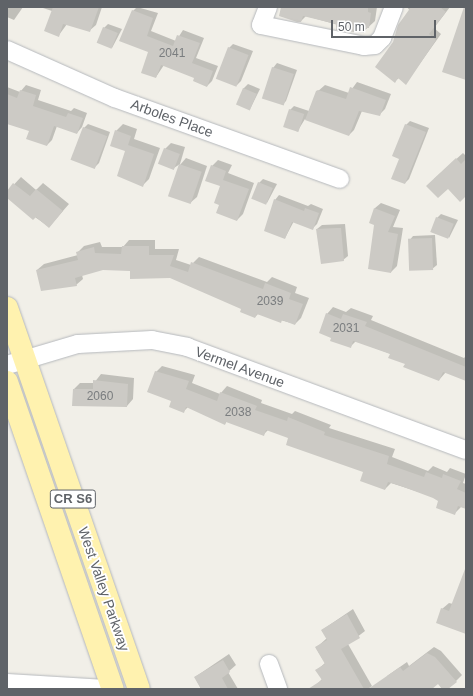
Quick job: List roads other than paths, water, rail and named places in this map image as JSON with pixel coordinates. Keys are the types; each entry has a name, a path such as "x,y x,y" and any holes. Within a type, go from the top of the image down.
{"main road":[{"name":"West Valley Parkway","path":"7,308 16,362 139,689"},
{"name":"West Valley Parkway","path":"7,382 113,689"}],"street":[{"path":"268,7 261,25 364,46 375,45 382,38 394,7"},
{"name":"Arboles Place","path":"7,50 115,98 340,179"},
{"name":"Vermel Avenue","path":"16,362 78,344 152,340 166,342 187,347 466,450"},
{"path":"269,664 278,689"},
{"path":"7,683 106,689"}]}
